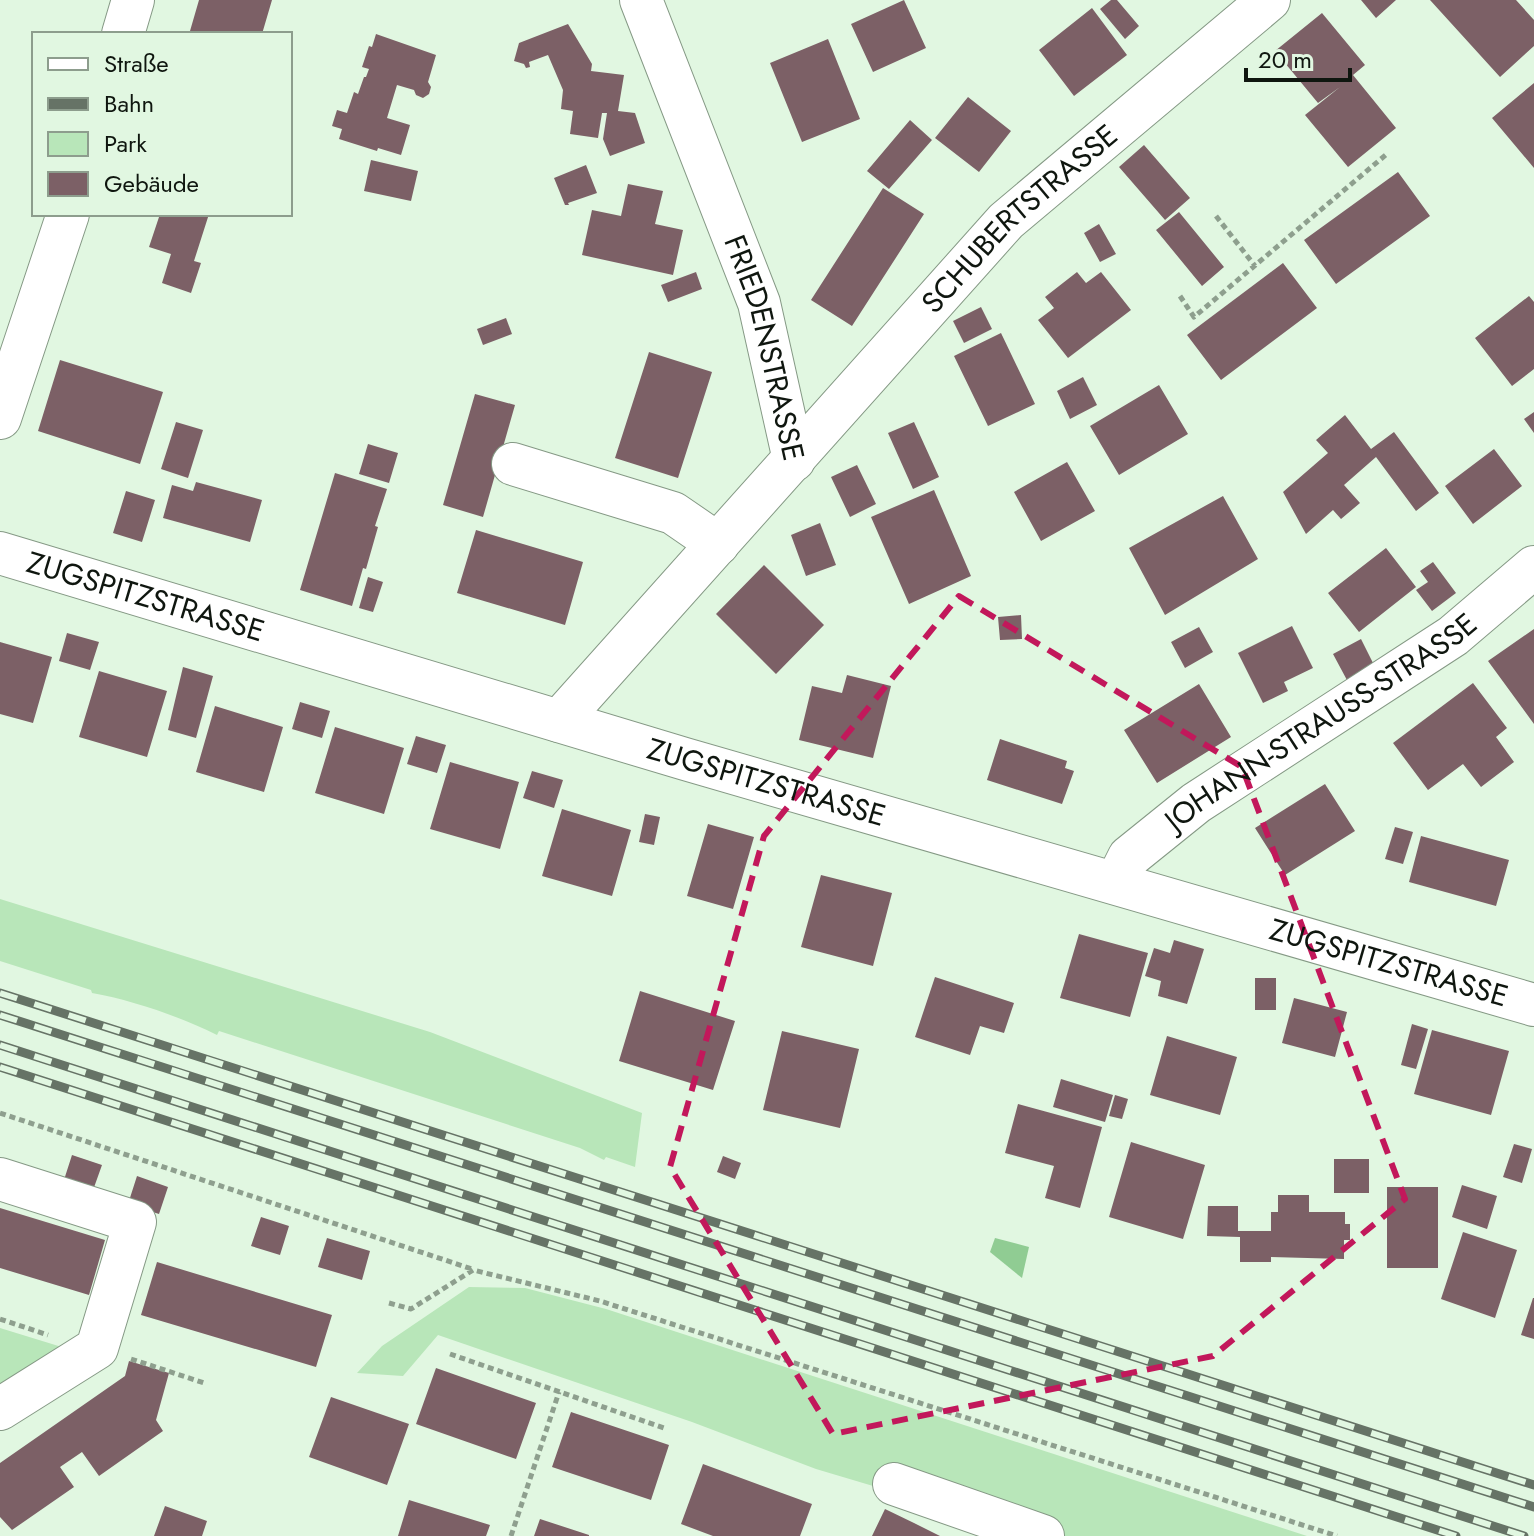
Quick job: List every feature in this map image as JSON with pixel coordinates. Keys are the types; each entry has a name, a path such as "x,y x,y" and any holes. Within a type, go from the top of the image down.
{"street":[{"path":"124,32 133,0"},
{"name":"FRIEDENSTRASSE","path":"559,721 794,460 759,303 641,0"},
{"name":"SCHUBERTSTRASSE","path":"794,460 1006,221 1269,0"},
{"path":"0,418 67,216"},
{"path":"513,464 673,513 718,544"},
{"name":"ZUGSPITZSTRASSE","path":"0,553 559,721 1534,1005"},
{"name":"JOHANN-STRAUSS-STRASSE","path":"1116,883 1129,857 1196,803 1453,636 1534,567"},
{"path":"0,1179 135,1222 97,1348 0,1409"},
{"path":"894,1484 1043,1536"}],"path":[{"path":"1180,296 1194,317 1388,153"},
{"path":"1216,216 1255,266"},
{"path":"0,1113 473,1270 600,1301 1337,1536"},
{"path":"389,1303 411,1309 473,1270"},
{"path":"97,1348 204,1383"},
{"path":"450,1354 667,1429"},
{"path":"511,1536 559,1392"}],"highlighted area":[{"path":"959,596 1242,767 1405,1199 1213,1356 833,1434 670,1167 764,836"}],"green space":[{"path":"0,899 430,1032 642,1113 635,1167 606,1157 604,1160 580,1148 219,1031 217,1035 156,1010 92,993 91,990 0,961"},
{"path":"469,1287 525,1288 606,1309 1307,1536 1041,1536 816,1469 692,1422 438,1335 403,1376 357,1373 382,1346"},
{"path":"0,1328 65,1348 0,1388"}],"shaded area":[{"path":"995,1238 1029,1247 1022,1278 990,1252"}],"building":[{"path":"199,0 272,0 263,32 190,31"},
{"path":"904,0 926,48 873,72 851,24"},
{"path":"1111,0 1117,0 1139,26 1125,39 1100,9"},
{"path":"1361,0 1396,0 1376,18"},
{"path":"1430,0 1516,0 1534,20 1534,46 1500,77"},
{"path":"1092,8 1127,55 1074,96 1039,50"},
{"path":"1322,13 1365,65 1353,75 1396,128 1348,167 1305,115 1340,87 1318,103 1275,51"},
{"path":"568,24 592,64 591,71 624,75 618,111 635,113 645,143 610,156 603,139 607,113 602,113 598,138 570,134 573,111 561,109 563,90 548,55 529,62 530,67 526,68 524,64 514,61 519,43"},
{"path":"376,34 436,55 428,82 431,87 429,94 423,98 416,95 414,90 397,85 387,118 410,125 401,155 339,139 342,129 332,126 337,110 347,113 354,92 358,94 369,69 362,67"},
{"path":"828,39 860,119 802,142 770,63"},
{"path":"1534,83 1534,168 1492,118"},
{"path":"968,97 1011,131 979,172 935,138"},
{"path":"910,120 932,140 889,189 867,171"},
{"path":"1144,145 1190,198 1165,220 1119,167"},
{"path":"371,160 418,171 411,201 364,191"},
{"path":"586,165 597,193 565,205 554,178"},
{"path":"1398,172 1430,216 1336,284 1304,240"},
{"path":"628,184 663,191 655,224 683,230 673,275 582,255 592,210 621,216"},
{"path":"883,188 924,214 852,326 811,300"},
{"path":"1179,212 1224,267 1202,286 1156,230"},
{"path":"159,216 208,216 194,261 201,263 191,293 162,283 171,254 149,247"},
{"path":"1099,224 1116,254 1100,262 1084,233"},
{"path":"1283,263 1317,308 1221,380 1187,335"},
{"path":"696,272 702,289 668,302 661,285"},
{"path":"1077,272 1086,283 1101,272 1131,310 1068,358 1038,320 1054,308 1045,297"},
{"path":"1529,296 1534,302 1534,369 1512,386 1475,338"},
{"path":"981,307 992,329 964,343 953,321"},
{"path":"506,318 512,334 483,345 477,329"},
{"path":"1001,333 1035,404 988,426 954,356"},
{"path":"649,352 712,372 678,478 615,458"},
{"path":"60,360 163,392 140,464 38,431"},
{"path":"1083,377 1097,405 1070,419 1057,391"},
{"path":"1159,385 1188,434 1119,475 1090,426"},
{"path":"475,394 515,405 483,517 443,505"},
{"path":"1534,412 1534,433 1524,419"},
{"path":"1345,415 1371,449 1394,432 1439,493 1416,511 1376,457 1344,485 1360,503 1341,519 1333,510 1306,534 1283,492 1328,453 1316,440"},
{"path":"176,422 203,430 188,478 161,469"},
{"path":"914,422 939,477 913,489 888,433"},
{"path":"368,444 398,453 389,483 359,474"},
{"path":"1494,449 1522,486 1473,524 1445,486"},
{"path":"1067,462 1095,511 1041,541 1014,492"},
{"path":"857,465 876,504 850,517 831,477"},
{"path":"335,473 387,489 366,569 363,568 352,606 300,590"},
{"path":"196,482 262,500 250,542 163,518 172,485 193,491"},
{"path":"934,490 971,576 909,604 871,517"},
{"path":"126,491 155,500 142,542 113,533"},
{"path":"1223,496 1258,559 1165,615 1129,548"},
{"path":"820,523 836,565 806,576 791,535"},
{"path":"476,530 583,562 565,625 457,593"},
{"path":"1386,548 1416,587 1359,632 1328,593"},
{"path":"1433,562 1456,593 1432,611 1416,590 1428,582 1420,571"},
{"path":"764,565 824,625 776,674 716,614"},
{"path":"368,577 383,582 373,612 359,608"},
{"path":"1021,615 1022,639 1000,640 998,617"},
{"path":"1292,626 1313,668 1284,682 1288,691 1263,703 1238,653"},
{"path":"1199,627 1213,652 1185,668 1171,642"},
{"path":"1534,629 1534,724 1488,661"},
{"path":"67,633 99,642 90,670 59,661"},
{"path":"1361,639 1373,663 1348,682 1333,654"},
{"path":"0,642 52,657 33,723 0,714"},
{"path":"183,667 213,676 196,738 168,730"},
{"path":"99,671 167,691 147,757 79,737"},
{"path":"847,675 891,686 873,758 799,740 812,686 842,693"},
{"path":"1473,683 1507,728 1496,737 1514,762 1481,787 1463,764 1428,790 1393,743"},
{"path":"1199,684 1231,737 1157,783 1124,730"},
{"path":"300,702 330,711 322,738 292,729"},
{"path":"215,706 283,727 264,792 196,772"},
{"path":"335,727 404,748 384,814 315,793"},
{"path":"416,736 446,745 437,773 407,764"},
{"path":"1000,739 1067,761 1065,768 1074,771 1062,804 987,780"},
{"path":"450,762 519,782 500,849 430,829"},
{"path":"532,771 563,780 554,808 523,798"},
{"path":"1325,784 1355,831 1285,875 1255,828"},
{"path":"562,809 631,830 612,896 542,876"},
{"path":"645,814 660,817 654,845 639,842"},
{"path":"708,824 754,837 733,909 687,896"},
{"path":"1395,827 1413,832 1403,864 1385,859"},
{"path":"1421,836 1509,860 1496,906 1409,882"},
{"path":"821,875 892,893 873,966 801,947"},
{"path":"1079,934 1148,953 1130,1017 1060,998"},
{"path":"1174,940 1204,949 1187,1004 1158,996 1161,981 1145,976 1154,948 1170,953"},
{"path":"935,977 1014,1003 1004,1033 980,1026 970,1055 915,1037"},
{"path":"1255,978 1276,978 1276,1010 1255,1010"},
{"path":"640,991 735,1021 713,1090 619,1061"},
{"path":"1294,998 1347,1012 1335,1057 1282,1043"},
{"path":"1412,1024 1428,1029 1416,1069 1401,1065"},
{"path":"1432,1030 1509,1051 1491,1115 1414,1094"},
{"path":"782,1031 859,1049 840,1128 763,1110"},
{"path":"1167,1036 1237,1057 1220,1115 1150,1095"},
{"path":"1061,1079 1113,1095 1105,1122 1053,1107"},
{"path":"1115,1095 1128,1099 1122,1119 1109,1116"},
{"path":"1018,1104 1102,1127 1080,1208 1045,1198 1054,1166 1005,1153"},
{"path":"1131,1142 1205,1165 1183,1239 1109,1217"},
{"path":"1514,1144 1532,1149 1522,1183 1503,1177"},
{"path":"72,1155 102,1165 92,1193 63,1183"},
{"path":"723,1156 741,1163 735,1179 717,1172"},
{"path":"1334,1159 1369,1159 1369,1193 1334,1193"},
{"path":"137,1176 168,1187 159,1214 128,1204"},
{"path":"1462,1185 1497,1196 1487,1229 1452,1217"},
{"path":"1387,1187 1438,1187 1438,1268 1387,1268"},
{"path":"1278,1195 1309,1195 1309,1212 1345,1212 1345,1224 1350,1224 1350,1240 1344,1240 1344,1259 1271,1257 1271,1262 1240,1262 1240,1237 1207,1236 1208,1206 1238,1206 1238,1231 1271,1231 1271,1212 1278,1212"},
{"path":"0,1208 105,1240 89,1295 0,1268"},
{"path":"261,1217 289,1226 280,1255 251,1246"},
{"path":"1463,1232 1517,1250 1495,1318 1441,1299"},
{"path":"327,1238 370,1251 362,1280 318,1267"},
{"path":"157,1262 332,1315 316,1367 141,1315"},
{"path":"1534,1298 1534,1339 1521,1335"},
{"path":"129,1361 169,1373 156,1420 163,1431 99,1476 82,1452 60,1467 74,1487 12,1530 0,1517 0,1463 125,1376"},
{"path":"436,1368 536,1403 516,1459 416,1424"},
{"path":"331,1397 409,1424 387,1485 309,1457"},
{"path":"571,1412 669,1445 651,1500 552,1467"},
{"path":"703,1464 812,1504 800,1536 713,1536 681,1524"},
{"path":"409,1500 490,1525 486,1536 398,1536"},
{"path":"165,1506 207,1521 202,1536 154,1536"},
{"path":"885,1509 914,1523 940,1536 872,1536"},
{"path":"540,1519 589,1535 589,1536 534,1536"}],"railway":[{"path":"0,993 1534,1485"},
{"path":"0,1015 1534,1507"},
{"path":"0,1045 1524,1536"},
{"path":"0,1067 1456,1536"}]}
